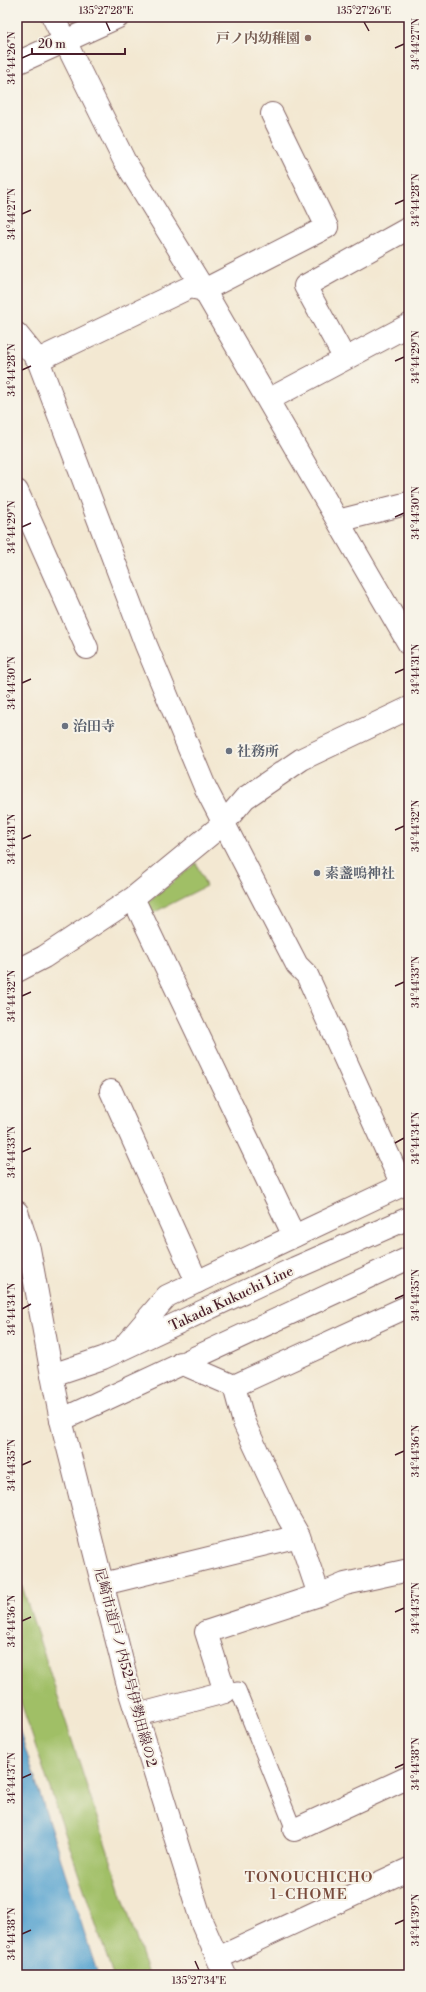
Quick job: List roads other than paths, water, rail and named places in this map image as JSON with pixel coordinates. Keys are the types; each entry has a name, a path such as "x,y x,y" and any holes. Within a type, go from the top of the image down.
{"street":[{"path":"52,17 124,160 204,290 409,644"},
{"path":"17,63 118,17"},
{"path":"38,360 190,287 204,290 327,227 272,114"},
{"path":"345,360 305,286 409,228"},
{"path":"268,400 409,326"},
{"path":"17,334 38,360 146,645 205,787 297,965 308,975 405,1184 166,1296 120,1350"},
{"path":"17,491 87,648"},
{"path":"338,521 409,503"},
{"path":"17,971 44,957 133,898 223,824 246,798 302,759 409,708"},
{"path":"133,898 294,1236"},
{"path":"111,1091 197,1282"},
{"name":"尼崎市道戸ノ内52号伊勢田線の2","path":"17,1212 29,1249 61,1420 137,1715 202,1923 222,1967"},
{"name":"Takada Kukuchi Line","path":"52,1375 103,1358 295,1268 409,1218"},
{"path":"61,1420 409,1258"},
{"path":"181,1363 234,1386 409,1306"},
{"path":"234,1386 244,1422 288,1517 299,1536 319,1595"},
{"path":"103,1584 299,1536"},
{"path":"137,1715 225,1692 206,1632 319,1595 345,1584 409,1570"},
{"path":"294,1830 409,1777"},
{"path":"222,1967 409,1869"}],"lane":[{"path":"225,1692 238,1690 294,1830"}],"water":[{"path":"17,1723 98,1975 17,1975"}],"place":[{"name":"戸ノ内幼稚園","path":"308,38"},
{"name":"治田寺","path":"65,726"},
{"name":"社務所","path":"229,751"},
{"name":"素盞鳴神社","path":"317,873"}],"district":[{"name":"TONOUCHICHO 1-CHOME","path":"309,1886"}]}
